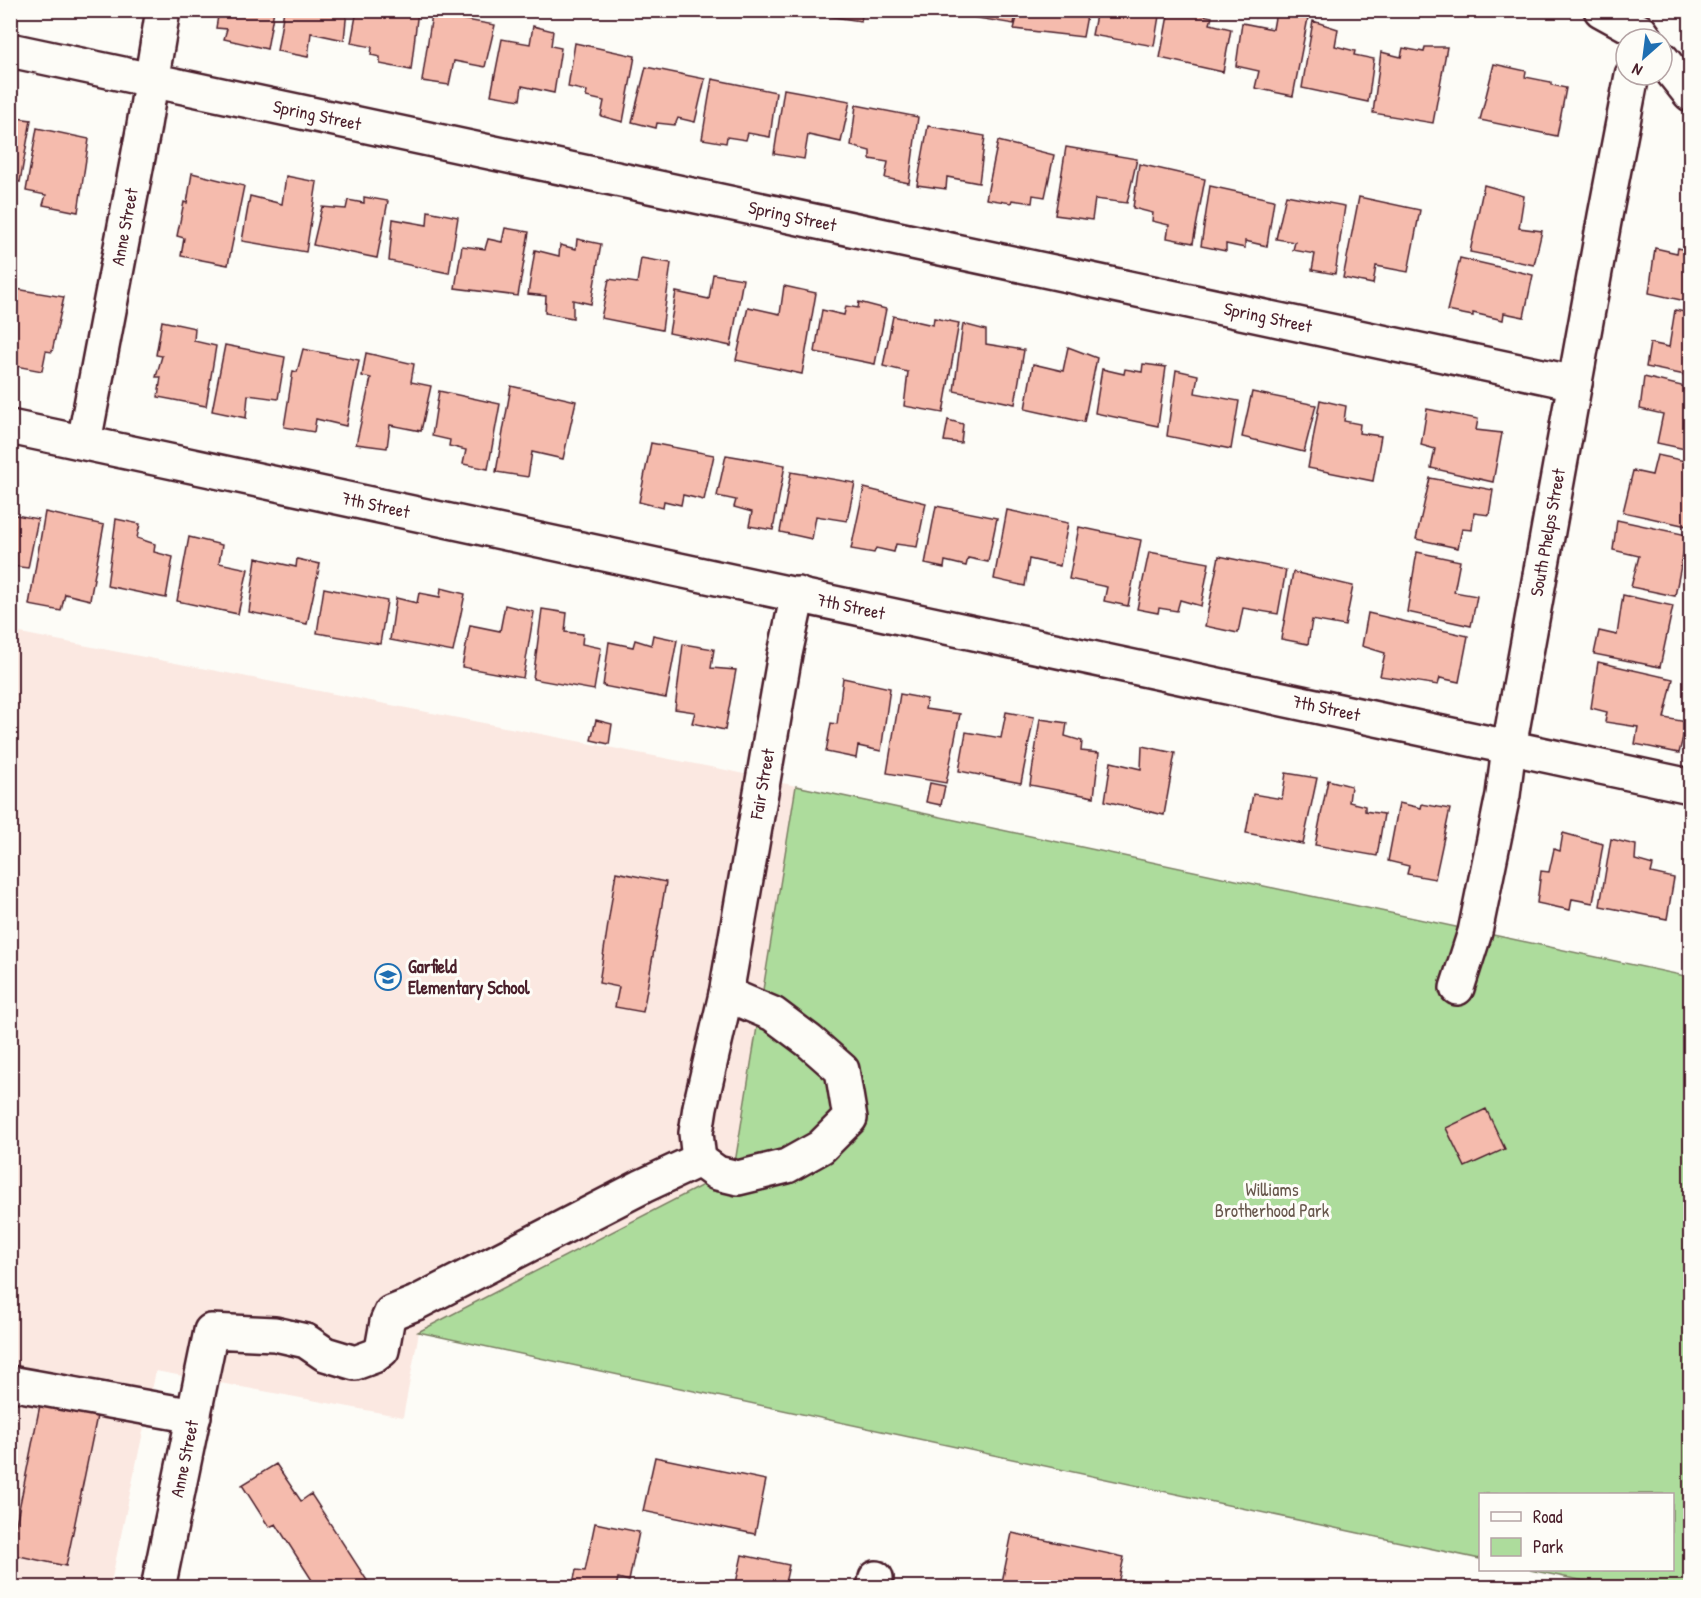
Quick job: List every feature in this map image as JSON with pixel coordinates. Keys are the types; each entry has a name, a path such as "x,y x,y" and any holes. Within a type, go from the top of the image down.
{"street":[{"name":"Anne Street","path":"84,442 141,142 163,10"},
{"path":"1601,10 1637,27"},
{"name":"Spring Street","path":"10,50 1575,383"},
{"path":"1674,74 1690,94"},
{"name":"South Phelps Street","path":"1457,988 1475,932 1503,795 1509,747 1630,87"},
{"name":"7th Street","path":"10,427 1690,786"},
{"name":"Fair Street","path":"699,1160 696,1133 700,1107 727,984 798,594"},
{"path":"699,1160 717,1173 738,1178 787,1166 821,1147 850,1118 842,1070 773,1014 727,984"},
{"name":"Anne Street","path":"158,1587 211,1331 275,1334 306,1341 325,1354 355,1363 374,1356 382,1350 391,1313 416,1303 643,1186 699,1160"},
{"path":"10,1383 194,1416"}],"shaded area":[{"name":"Garfield Elementary School","path":"10,631 726,770 796,786 734,1169 419,1332 403,1417 156,1371 110,1587 11,1587"}],"green space":[{"name":"Williams Brotherhood Park","path":"796,786 1690,977 1690,1587 1614,1587 1535,1571 1674,1571 1674,1493 1479,1493 1479,1559 418,1332 734,1169"}],"building":[{"path":"219,10 274,10 267,49 224,39 227,29 216,28"},
{"path":"284,10 347,10 344,40 311,33 308,57 277,51"},
{"path":"357,10 418,10 411,70 380,64 380,57 371,55 372,47 351,43"},
{"path":"828,10 863,10 861,21 827,16"},
{"path":"948,10 1016,10 1014,24 947,13"},
{"path":"1019,10 1088,10 1083,37 1014,29"},
{"path":"1097,10 1160,10 1154,46 1092,35"},
{"path":"1169,10 1193,10 1193,13 1212,17 1210,24 1231,29 1223,72 1160,58"},
{"path":"1276,12 1308,18 1293,96 1255,88 1259,71 1236,66 1242,23 1273,29"},
{"path":"432,14 495,25 485,67 454,61 449,85 422,81"},
{"path":"1313,21 1338,29 1335,46 1355,51 1354,55 1374,59 1368,102 1302,88"},
{"path":"533,26 553,31 551,46 561,48 554,93 522,86 520,100 491,95 502,39 530,44"},
{"path":"575,43 635,56 623,122 601,116 604,101 586,97 587,91 568,87"},
{"path":"1425,47 1447,47 1433,123 1373,113 1381,52 1401,57 1403,48 1424,52"},
{"path":"1494,64 1526,71 1525,77 1551,82 1551,85 1566,88 1557,136 1480,120"},
{"path":"646,67 705,79 695,122 678,118 675,125 657,123 656,128 632,122"},
{"path":"712,79 776,92 770,137 748,133 746,140 727,137 726,143 702,139"},
{"path":"784,89 850,101 841,142 808,135 804,159 774,154"},
{"path":"856,105 918,117 909,183 885,178 888,162 870,159 870,151 851,146"},
{"path":"10,117 31,120 20,182 10,180"},
{"path":"928,126 985,136 979,183 947,177 946,189 917,185"},
{"path":"37,128 89,139 78,212 43,205 46,195 26,191"},
{"path":"998,141 1054,155 1045,197 1033,195 1032,203 1012,200 1011,203 986,199"},
{"path":"1066,147 1137,159 1127,203 1095,199 1092,220 1055,215"},
{"path":"1139,164 1205,179 1193,243 1167,238 1169,225 1152,221 1153,213 1133,208"},
{"path":"192,173 244,186 228,265 181,256 184,238 177,236 184,202 187,203"},
{"path":"286,176 317,182 306,252 242,241 250,196 282,204"},
{"path":"1484,185 1524,196 1519,228 1542,231 1534,265 1470,252"},
{"path":"1210,186 1274,200 1267,246 1245,241 1245,248 1226,244 1226,251 1201,246"},
{"path":"1286,195 1345,206 1335,274 1312,270 1315,254 1293,250 1295,242 1276,239"},
{"path":"364,197 388,201 377,258 313,245 322,207 346,209 348,200 364,203"},
{"path":"1359,197 1420,210 1408,272 1376,266 1373,284 1343,278"},
{"path":"428,211 458,217 449,273 389,261 393,219 427,225"},
{"path":"505,228 529,232 518,296 455,288 462,246 485,249 488,239 502,242"},
{"path":"577,239 601,244 591,304 573,300 573,318 545,313 546,296 528,294 535,250 559,256 560,245 576,249"},
{"path":"1655,248 1677,253 1678,248 1690,251 1690,302 1649,293"},
{"path":"641,258 671,263 662,330 601,318 609,279 637,283"},
{"path":"1460,258 1533,275 1524,317 1504,313 1503,320 1473,313 1473,316 1447,311"},
{"path":"713,274 743,279 731,346 669,333 676,292 709,299"},
{"path":"784,286 816,293 802,374 736,360 748,307 780,314"},
{"path":"16,289 64,297 52,352 46,351 42,371 10,365 10,301 13,302"},
{"path":"859,302 886,309 875,364 815,352 822,310 844,315 846,306 858,308"},
{"path":"1675,310 1690,313 1690,376 1646,367 1650,343 1669,347"},
{"path":"893,316 933,325 934,318 959,323 943,413 904,406 908,372 883,366"},
{"path":"162,321 195,328 194,341 216,346 206,406 158,397 161,377 156,377 162,356 156,355"},
{"path":"963,324 986,330 986,344 1024,350 1015,404 954,391"},
{"path":"225,345 285,357 278,399 248,395 246,418 212,411"},
{"path":"1068,347 1097,358 1084,422 1025,409 1033,364 1063,371"},
{"path":"303,349 359,360 346,426 316,419 314,432 284,427 293,371 297,372"},
{"path":"366,353 414,364 411,382 431,386 421,431 390,425 387,448 356,444 371,378 362,376"},
{"path":"1143,364 1166,367 1158,426 1095,413 1102,369 1124,374 1125,369 1142,372"},
{"path":"1176,370 1198,375 1195,393 1239,401 1231,449 1167,436"},
{"path":"1644,377 1690,388 1690,450 1657,443 1663,414 1640,409"},
{"path":"511,386 576,401 563,459 532,452 528,477 496,472"},
{"path":"439,391 500,404 488,469 463,464 466,450 449,446 450,440 432,436"},
{"path":"1252,392 1316,405 1304,452 1242,437"},
{"path":"1320,400 1346,406 1344,421 1360,424 1359,433 1381,436 1373,481 1308,468"},
{"path":"1427,409 1478,419 1476,430 1502,433 1493,482 1431,468 1435,449 1421,445"},
{"path":"948,420 963,424 961,443 944,441"},
{"path":"651,443 714,455 704,500 683,495 681,505 664,501 663,508 639,502"},
{"path":"726,455 785,465 773,530 749,526 752,512 734,507 736,500 717,496"},
{"path":"1657,455 1690,462 1690,506 1687,526 1623,512 1633,471 1652,475"},
{"path":"791,472 855,483 847,521 816,516 812,539 780,532"},
{"path":"1430,478 1493,490 1489,515 1474,513 1472,530 1462,529 1458,548 1416,539"},
{"path":"864,488 926,503 917,547 896,544 894,552 876,548 874,553 851,549"},
{"path":"936,506 997,518 988,562 968,558 966,566 945,561 944,568 925,564"},
{"path":"1007,510 1068,523 1060,566 1029,559 1025,586 994,579"},
{"path":"45,512 104,525 90,600 65,594 61,611 29,605"},
{"path":"10,514 38,519 28,568 12,566 10,576"},
{"path":"116,519 140,524 137,538 155,544 154,552 173,557 166,598 107,586"},
{"path":"1617,520 1687,535 1675,596 1631,587 1639,556 1613,550"},
{"path":"1079,527 1141,540 1128,606 1104,601 1107,587 1069,579"},
{"path":"189,537 222,545 219,563 248,569 238,614 177,601"},
{"path":"1149,552 1209,563 1201,606 1180,600 1177,611 1159,608 1158,613 1137,609"},
{"path":"1417,552 1460,561 1454,592 1477,596 1471,626 1407,612"},
{"path":"1219,556 1286,570 1278,614 1243,608 1238,633 1205,626"},
{"path":"256,558 296,567 297,559 320,564 307,624 249,612"},
{"path":"1293,572 1353,586 1345,626 1312,620 1308,644 1281,639"},
{"path":"324,588 387,601 380,644 317,633"},
{"path":"441,588 465,594 453,652 390,640 396,598 417,603 419,593 440,597"},
{"path":"1623,595 1673,606 1660,667 1594,654 1599,631 1617,635"},
{"path":"505,605 534,612 523,678 462,667 470,625 500,631"},
{"path":"542,609 567,613 565,632 583,634 582,644 601,648 594,690 533,679"},
{"path":"1368,613 1468,636 1459,682 1440,678 1438,685 1380,676 1385,653 1362,646"},
{"path":"653,635 677,640 666,698 603,686 609,642 633,647 635,640 651,645"},
{"path":"683,644 714,649 711,668 736,670 725,730 692,723 695,712 675,709"},
{"path":"1598,662 1673,679 1664,718 1687,722 1679,753 1635,744 1638,727 1605,722 1607,712 1591,708"},
{"path":"843,678 890,688 881,751 858,746 856,758 826,752 831,723 837,724"},
{"path":"900,694 927,699 925,709 960,714 946,783 887,773"},
{"path":"1006,712 1034,717 1021,783 959,771 966,732 1001,738"},
{"path":"1040,719 1067,723 1065,736 1082,741 1081,751 1099,753 1094,797 1030,785"},
{"path":"596,720 612,724 609,744 591,740"},
{"path":"1142,746 1175,753 1164,815 1105,801 1111,762 1141,769"},
{"path":"1286,773 1317,778 1303,844 1246,833 1253,794 1282,799"},
{"path":"1328,780 1351,786 1349,802 1365,806 1365,811 1384,814 1377,856 1315,845"},
{"path":"930,783 945,786 941,805 926,802"},
{"path":"1399,803 1421,808 1422,804 1450,809 1435,879 1407,874 1409,866 1388,861"},
{"path":"1563,833 1603,844 1593,903 1572,899 1570,910 1537,903 1541,871 1549,872 1554,849 1560,851"},
{"path":"1611,839 1636,845 1635,860 1653,865 1651,873 1674,878 1667,919 1600,906"},
{"path":"616,872 666,882 643,1012 615,1007 619,987 599,983"},
{"path":"1486,1109 1505,1149 1465,1167 1446,1128"},
{"path":"40,1405 97,1416 66,1566 10,1554"},
{"path":"655,1457 766,1480 755,1534 643,1511"},
{"path":"276,1464 301,1501 311,1494 368,1582 360,1588 317,1588 276,1524 269,1527 242,1485"},
{"path":"595,1523 639,1532 629,1581 618,1578 616,1588 572,1588 576,1570 585,1571"},
{"path":"1012,1533 1124,1557 1117,1588 1001,1587"},
{"path":"742,1555 789,1565 784,1588 735,1588"}],"place":[{"name":"Garfield Elementary School","path":"388,977"}]}
